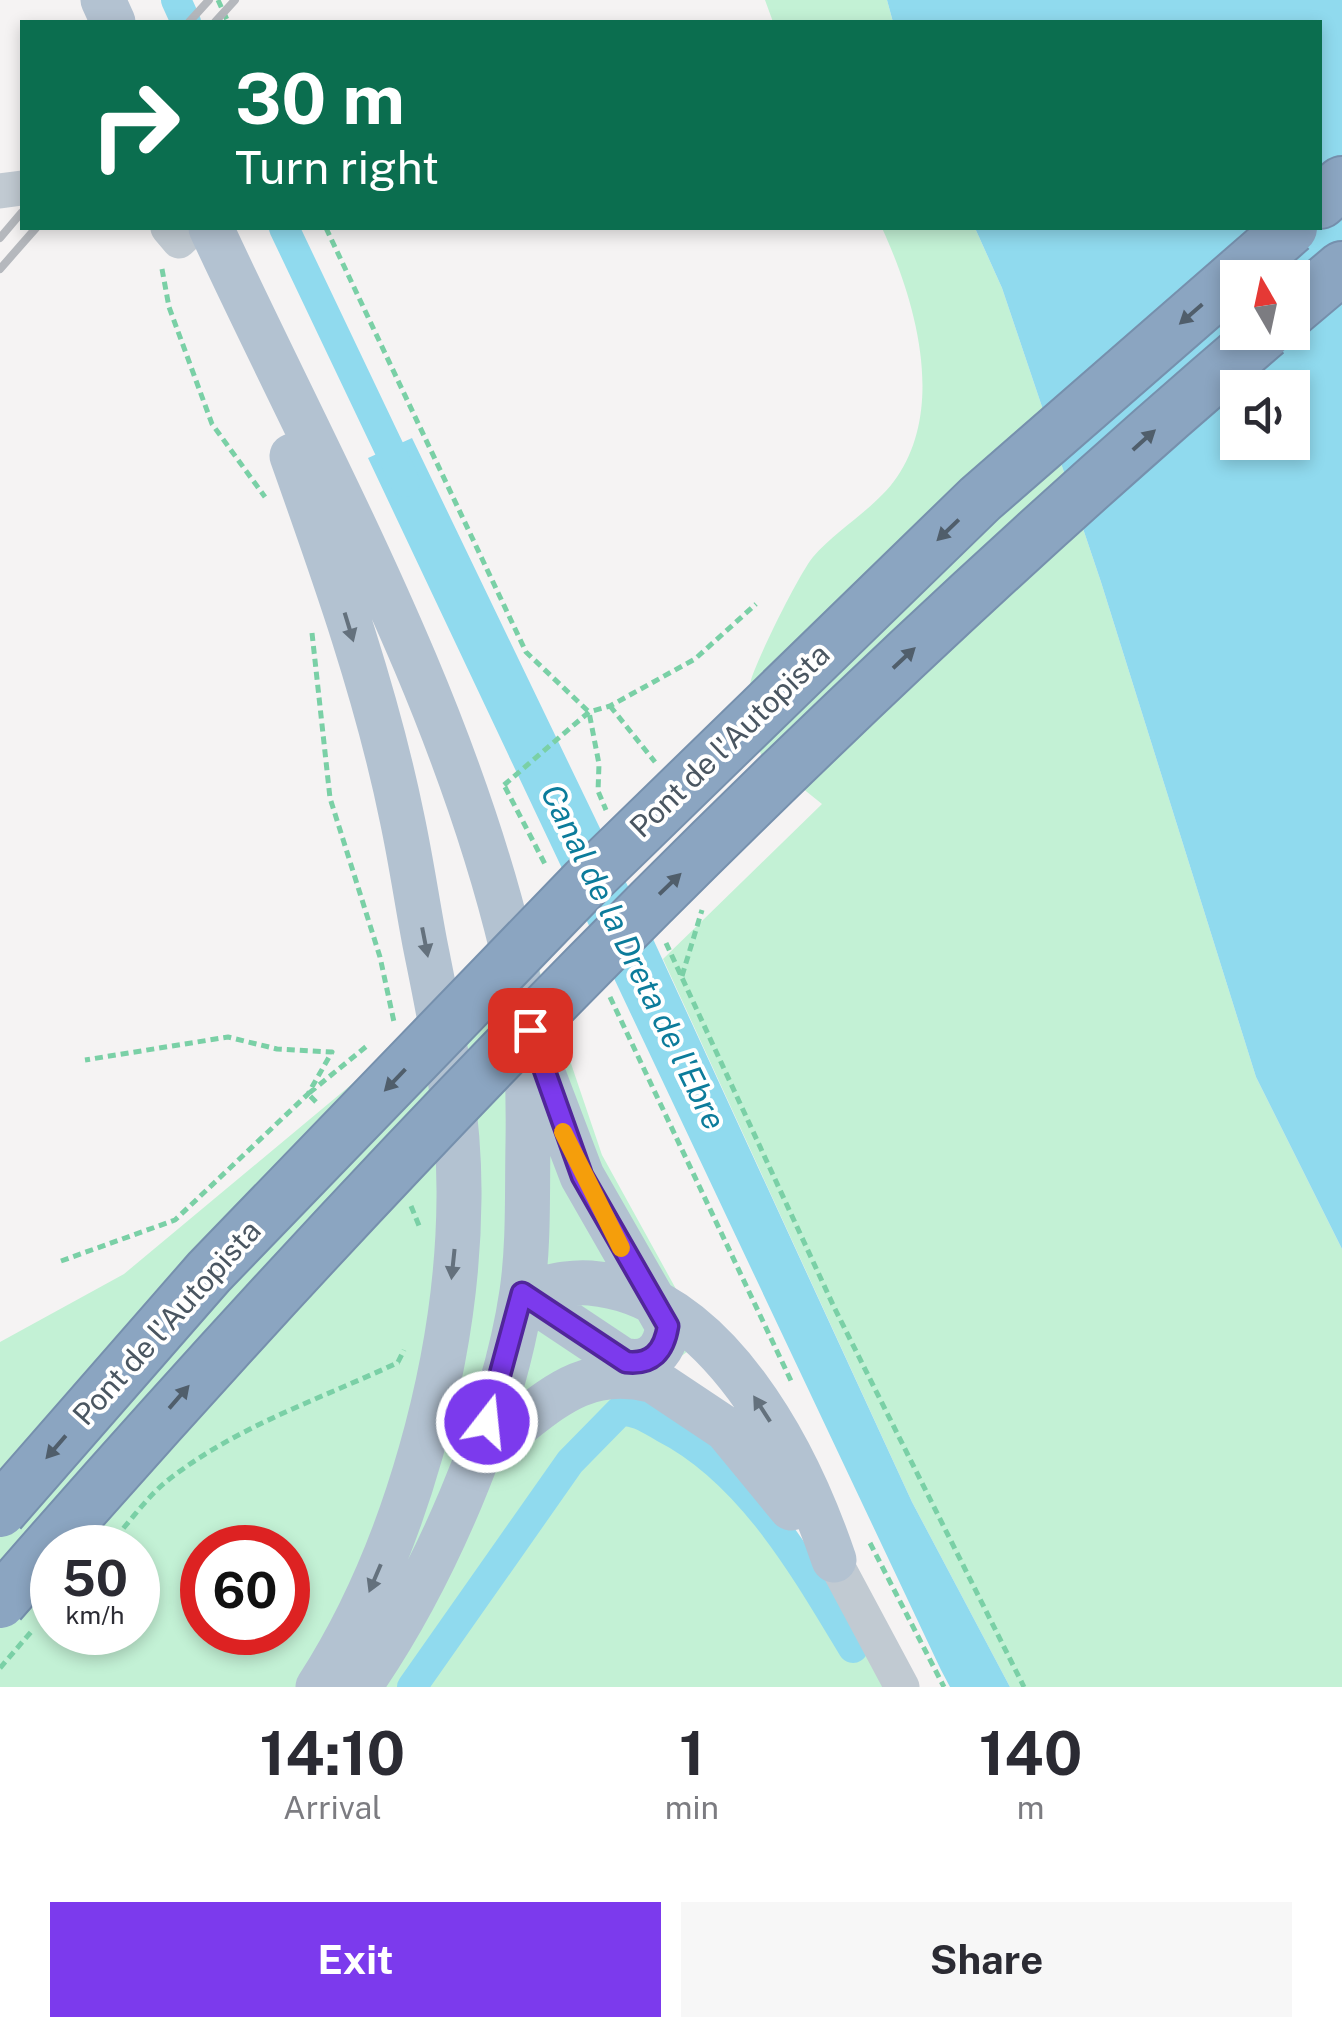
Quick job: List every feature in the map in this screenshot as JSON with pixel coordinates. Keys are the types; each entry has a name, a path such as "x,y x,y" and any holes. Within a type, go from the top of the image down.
{"highway":[{"path":"1322,200 1342,183"},
{"name":"Pont de l'Autopista","path":"0,1510 209,1272 586,882 980,498 1289,230"},
{"path":"1310,295 1342,268"},
{"name":"Pont de l'Autopista","path":"17,1615 195,1379 628,925 1002,566 1246,350"}],"main road":[{"path":"208,234 424,684 480,839 512,950 520,999 528,1107 522,1293 477,1454 432,1564 389,1644 359,1687"},
{"path":"208,234 340,600 402,816 451,1064 459,1198 441,1359 414,1470 392,1536 367,1596 318,1687"},
{"path":"520,999 556,1112 582,1176 668,1326 664,1344 655,1357 633,1363 611,1356"},
{"path":"522,1293 590,1283 634,1294 710,1344 761,1406 818,1512 834,1560"},
{"path":"522,1293 611,1356 726,1429 834,1560"},
{"path":"477,1454 579,1382 636,1377 670,1390"}],"street":[{"path":"163,242 208,234"},
{"path":"834,1560 902,1687"}],"path":[{"path":"327,230 526,652 589,712 599,764 598,791 613,825"},
{"path":"163,242 169,307 212,424 274,510"},
{"path":"504,785 589,712 610,706 695,659 756,604"},
{"path":"61,1261 175,1220 308,1094 395,1024 380,957 330,798 310,616"},
{"path":"659,928 834,1307 1024,1687"},
{"path":"84,1060 228,1037 277,1049 332,1052 308,1094"},
{"path":"308,1094 320,1106"},
{"path":"127,1525 166,1482 265,1418 352,1387 398,1362 441,1359"},
{"path":"0,1668 17,1615"}],"green space":[{"path":"765,0 887,0 892,20 772,20"},
{"path":"883,230 976,230 1002,288 1101,582 1256,1077 1342,1249 1342,1687 1010,1687 912,1502 663,959 822,804 761,755 750,707 751,680 789,597 813,557 888,488 912,449 920,418 920,352 894,256"},
{"path":"522,919 602,1155 676,1289 718,1329 630,1394 748,1476 835,1592 884,1687 0,1687 0,1342 124,1274 406,1039"}],"water":[{"path":"887,0 1342,0 1342,1249 1256,1077 1101,582 1002,288 976,230 1322,230 1322,20 892,20"},
{"path":"412,438 648,928 912,1502 1010,1687 950,1687 941,1670 368,458"}],"waterway":[{"name":"Canal de la Dreta de l'Ebre","path":"176,0 185,20"},
{"name":"Canal de la Dreta de l'Ebre","path":"285,230 405,482"},
{"path":"412,1687 570,1462 620,1411 642,1416 694,1446 748,1495 794,1554 853,1648"}],"railway":[{"path":"191,20 209,0"},
{"path":"217,20 235,0"},
{"path":"0,238 20,214"},
{"path":"0,269 34,230"}],"slow traffic":[{"path":"563,1132 621,1248"}],"route":[{"path":"487,1422 522,1293 611,1356 626,1362 641,1363 655,1357 664,1344 668,1326 582,1176 565,1138 530,1030"}]}
